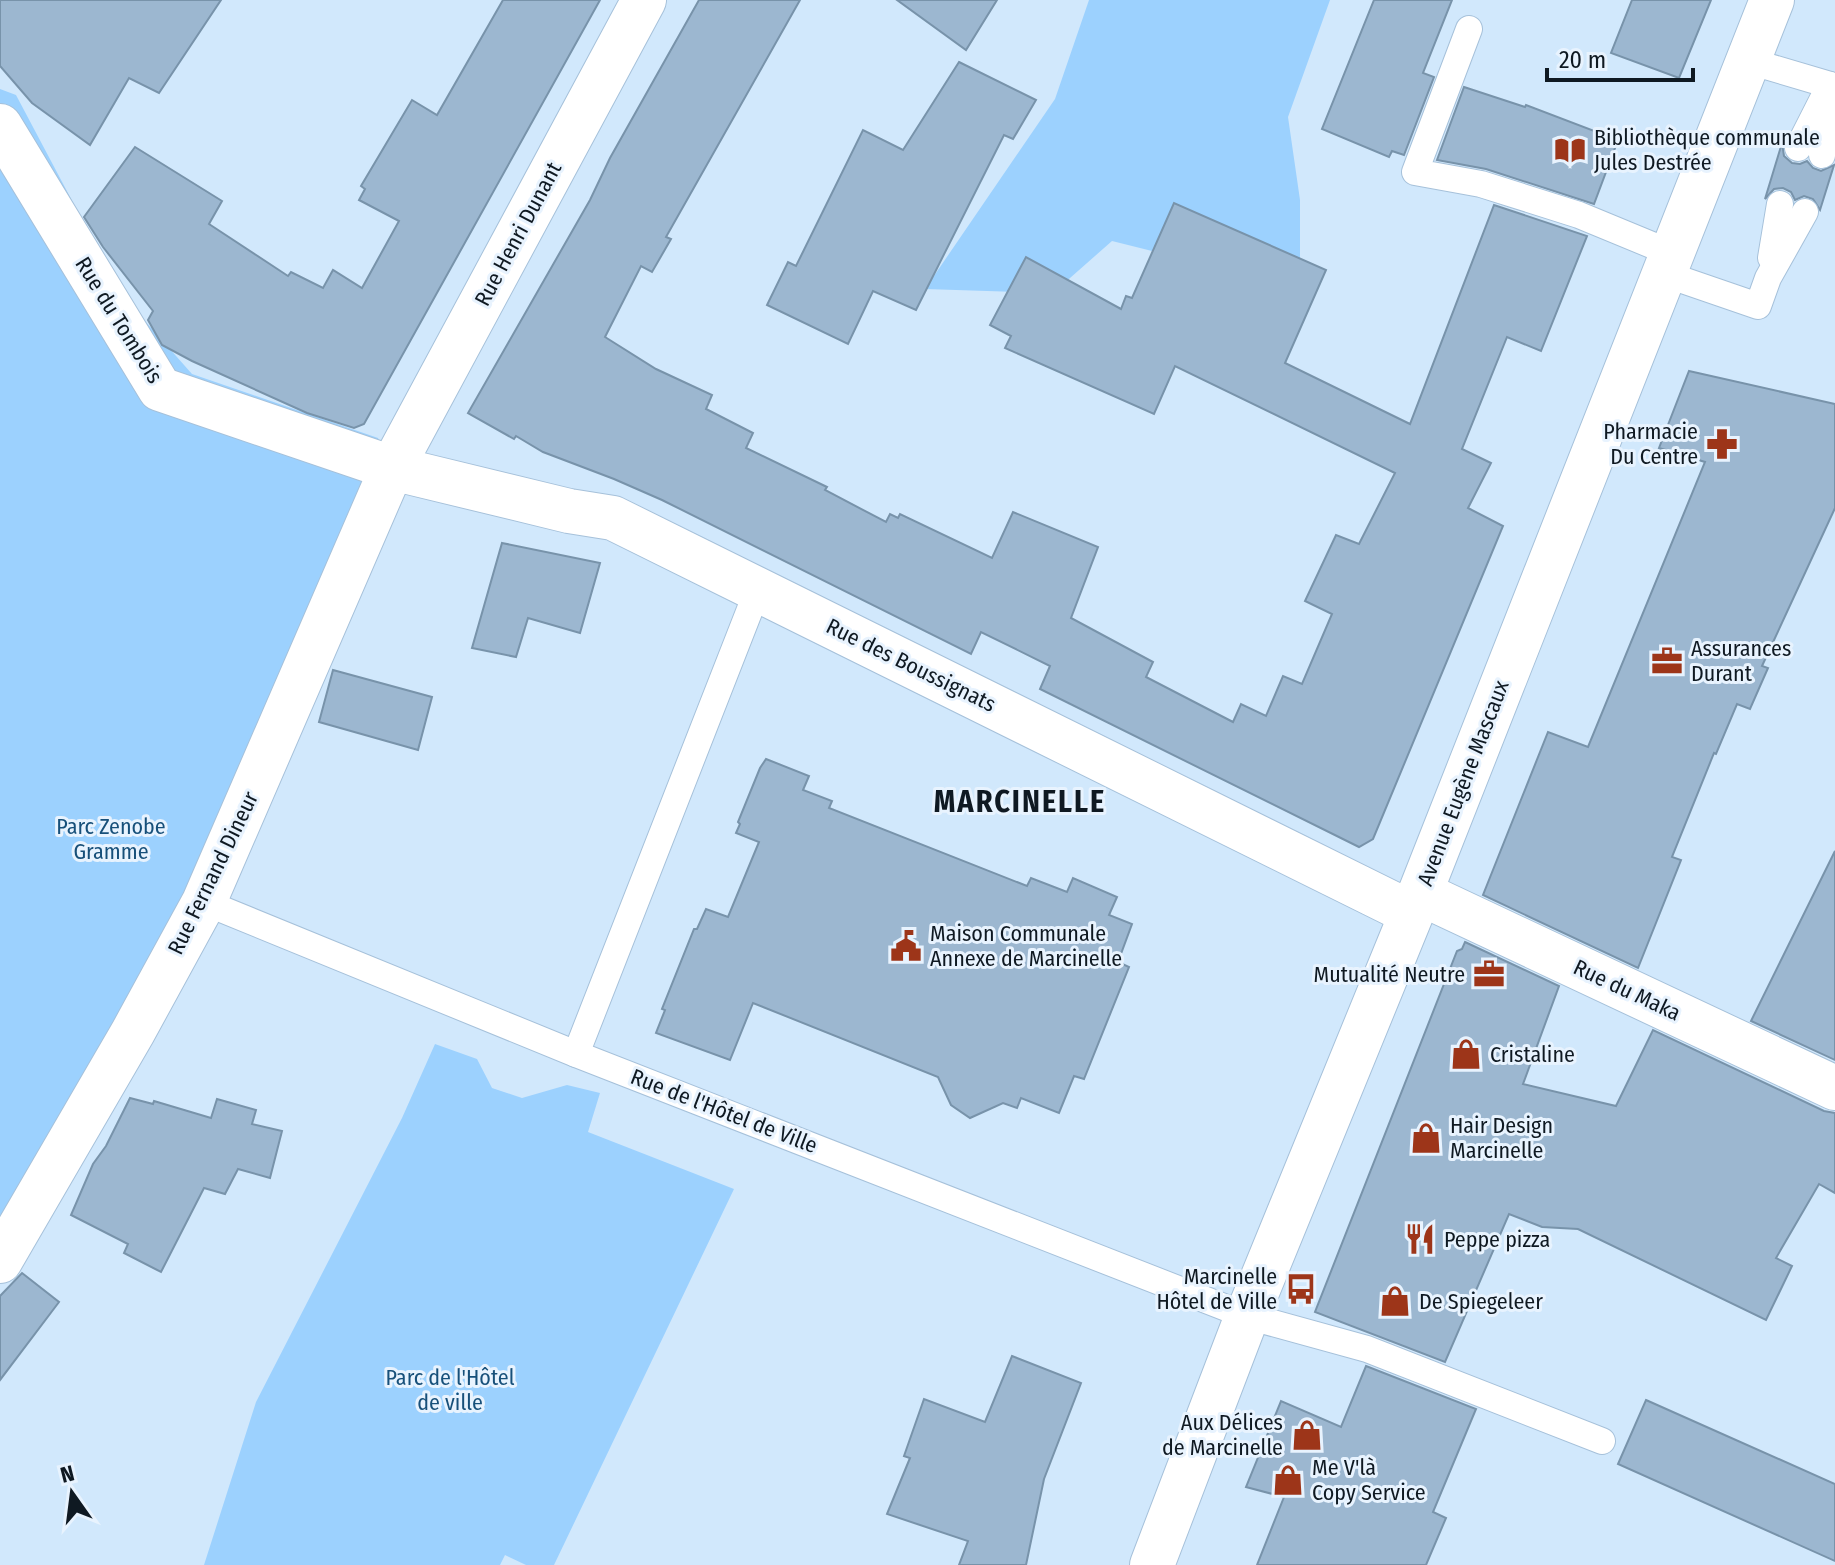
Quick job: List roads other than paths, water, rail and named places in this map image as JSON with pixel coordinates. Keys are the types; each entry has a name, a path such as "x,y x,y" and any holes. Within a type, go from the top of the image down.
{"street":[{"name":"Rue Henri Dunant","path":"392,468 644,0"},
{"name":"Avenue Eugène Mascaux","path":"1152,1565 1247,1316 1415,903 1772,0"},
{"name":"Rue du Tombois","path":"0,126 160,389 392,468"},
{"name":"Rue des Boussignats","path":"392,468 569,511 613,518 1415,903"},
{"name":"Rue Fernand Dineur","path":"0,1261 133,1032 204,902 392,468"},
{"name":"Rue du Maka","path":"1415,903 1835,1088"}],"lane":[{"path":"1469,29 1415,172 1481,184 1579,215 1666,263 1758,306 1792,208"},
{"path":"1749,61 1830,85 1810,151"},
{"path":"576,1054 758,589"},
{"name":"Rue de l'Hôtel de Ville","path":"204,902 576,1054 1247,1316 1367,1349 1602,1441"}],"place":[{"name":"Bibliothèque communale Jules Destrée","path":"1570,150"},
{"name":"Pharmacie Du Centre","path":"1722,444"},
{"name":"Assurances Durant","path":"1667,661"},
{"name":"Maison Communale Annexe de Marcinelle","path":"906,946"},
{"name":"Mutualité Neutre","path":"1489,974"},
{"name":"Cristaline","path":"1466,1054"},
{"name":"Hair Design Marcinelle","path":"1426,1138"},
{"name":"Peppe pizza","path":"1420,1239"},
{"name":"Marcinelle Hôtel de Ville","path":"1301,1289"},
{"name":"De Spiegeleer","path":"1395,1301"},
{"name":"Aux Délices de Marcinelle","path":"1307,1435"},
{"name":"Me V'là Copy Service","path":"1288,1480"}],"district":[{"name":"MARCINELLE","path":"1020,802"}],"park label":[{"name":"Parc Zenobe Gramme","path":"111,838"},
{"name":"Parc de l'Hôtel de ville","path":"450,1390"}]}
